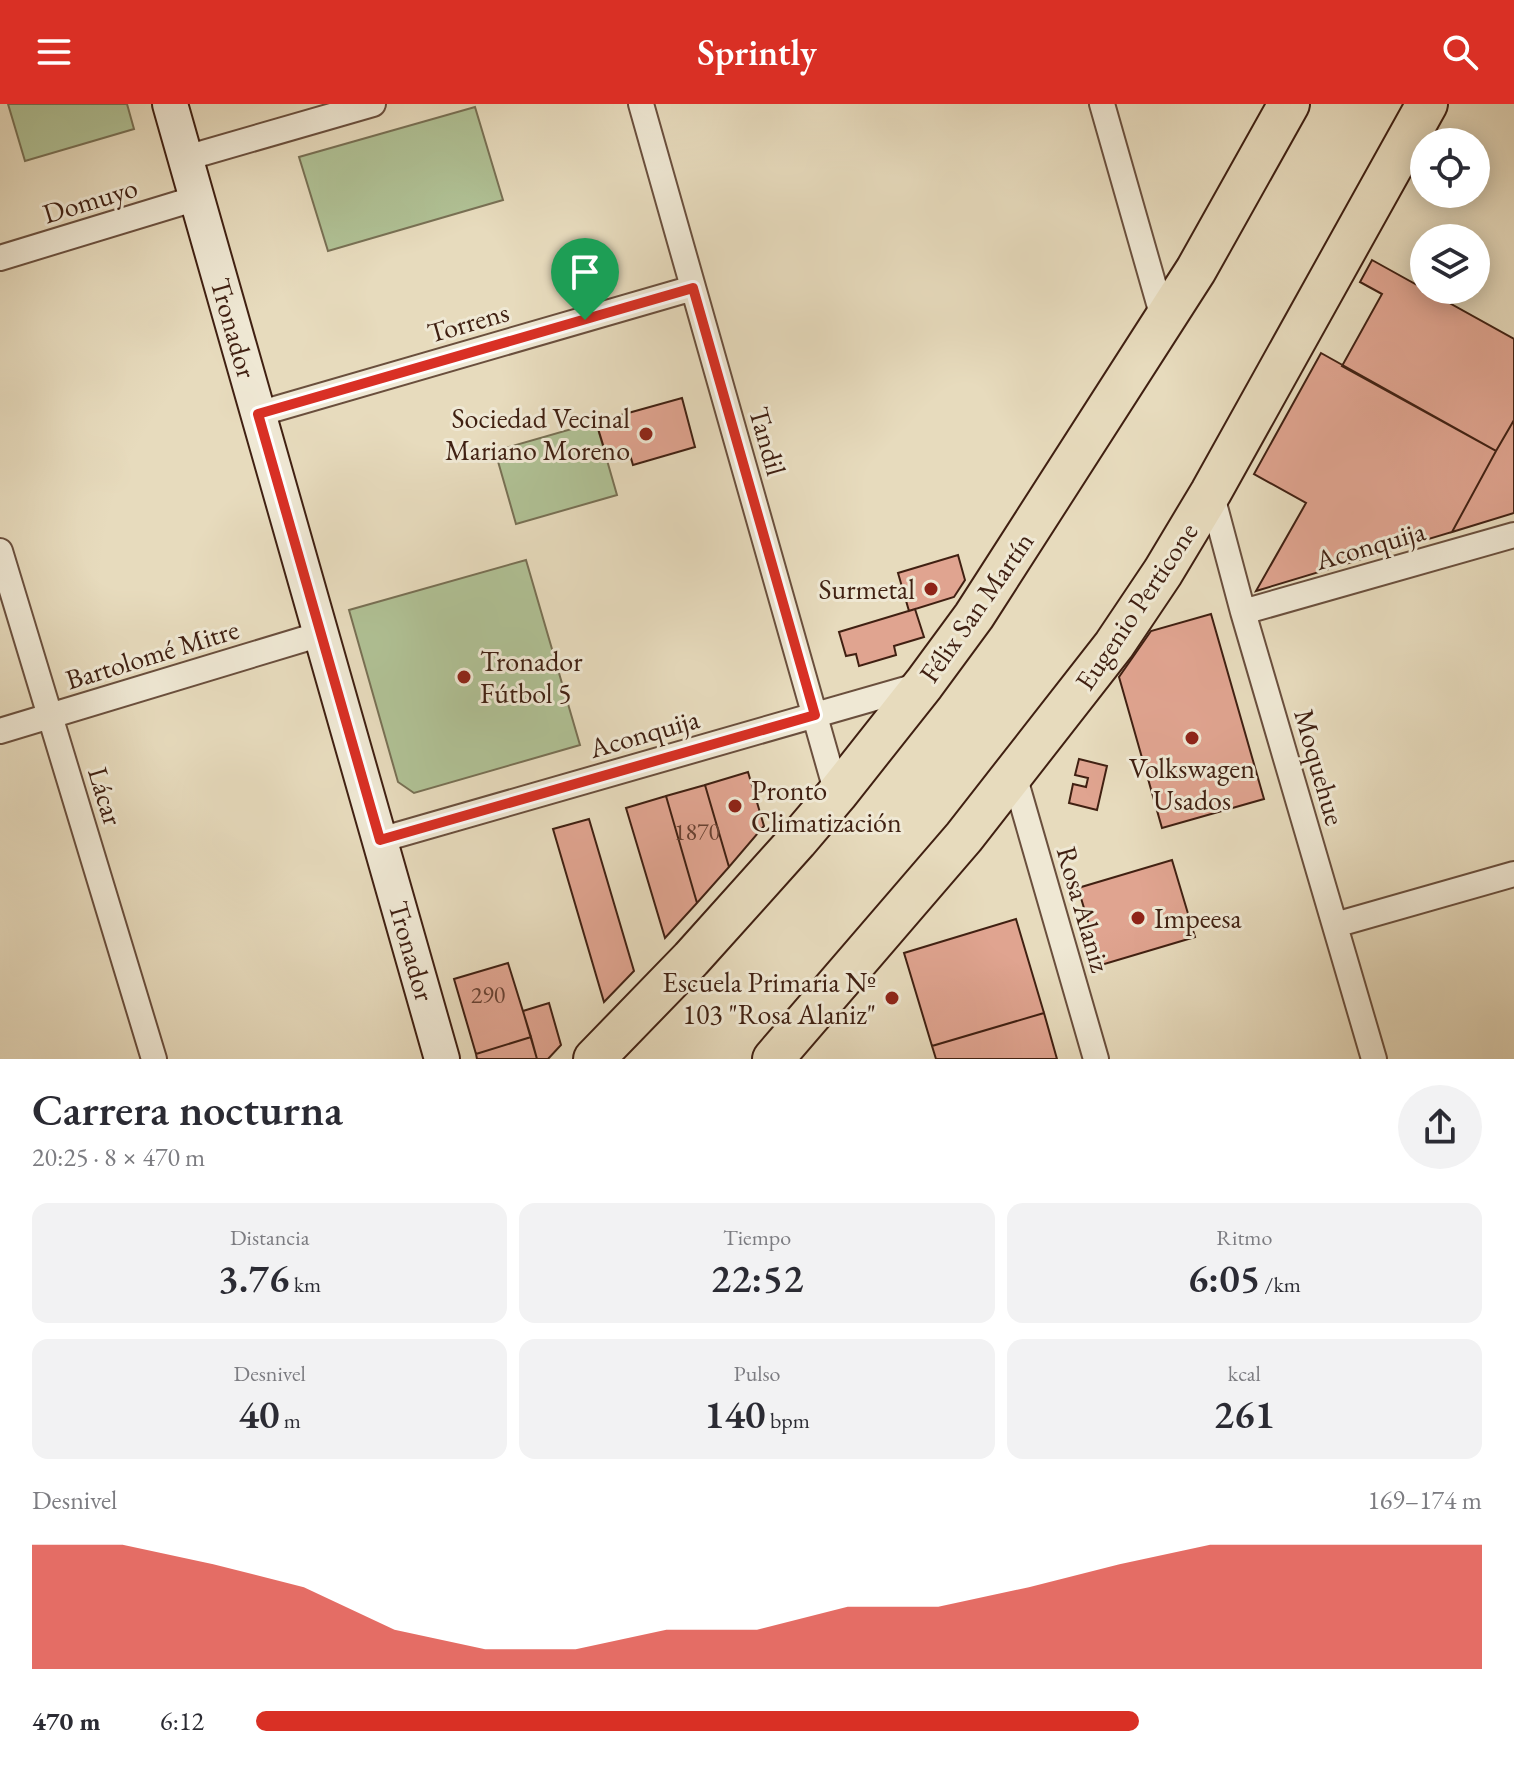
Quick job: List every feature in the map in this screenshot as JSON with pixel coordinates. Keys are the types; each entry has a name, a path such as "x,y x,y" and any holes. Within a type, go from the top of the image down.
{"highway":[{"name":"Félix San Martín","path":"594,1059 710,939 837,794 924,684 1001,575 1164,321 1213,242 1289,104"},
{"name":"Eugenio Perticone","path":"773,1059 916,895 1114,645 1211,492 1427,104"}],"main road":[{"name":"Tronador","path":"170,104 442,1059"}],"street":[{"path":"186,158 373,104"},
{"name":"Tandil","path":"641,104 837,794"},
{"path":"1102,104 1164,321"},
{"name":"Domuyo","path":"0,258 197,198"},
{"name":"Torrens","path":"258,414 693,288"},
{"name":"Moquehue","path":"1211,492 1243,612 1374,1059"},
{"name":"Aconquija","path":"1243,612 1514,535"},
{"name":"Lácar","path":"0,551 154,1059"},
{"name":"Bartolomé Mitre","path":"0,731 321,634"},
{"name":"Aconquija","path":"380,840 924,684"},
{"name":"Rosa Alaniz","path":"1014,775 1096,1059"},
{"path":"1335,925 1514,874"}],"green space":[{"path":"8,104 127,104 134,129 25,161"},
{"path":"475,107 503,200 328,251 299,157"},
{"path":"596,422 617,495 516,524 495,451"},
{"name":"Tronador Fútbol 5","path":"526,560 580,745 414,793 398,782 349,610"}],"building":[{"path":"1372,260 1410,281 1410,304 1451,304 1514,339 1514,420 1496,451 1342,366 1382,294 1360,282"},
{"path":"1321,353 1496,451 1452,532 1256,591 1306,503 1254,474"},
{"name":"Sociedad Vecinal Mariano Moreno","path":"682,398 695,447 633,465 630,455 608,461 596,422"},
{"path":"1514,420 1514,513 1452,532 1496,451"},
{"name":"Surmetal","path":"958,555 965,580 954,597 909,611 898,573"},
{"path":"915,609 924,637 894,646 896,655 859,666 856,654 846,656 839,632"},
{"name":"Volkswagen Usados","path":"1211,614 1264,799 1162,828 1119,677 1151,631"},
{"path":"1079,759 1107,766 1097,810 1069,803 1073,784 1086,787 1088,778 1075,775"},
{"name":"Pronto Climatización","path":"748,772 764,826 729,867 705,785"},
{"path":"705,785 729,867 697,903 666,796"},
{"path":"666,796 697,903 665,938 626,808"},
{"path":"589,819 634,971 604,1002 553,829"},
{"name":"Impeesa","path":"1172,860 1195,937 1101,965 1078,888"},
{"path":"1016,919 1044,1013 932,1046 904,953"},
{"path":"508,963 531,1037 476,1054 454,979"},
{"path":"549,1003 561,1045 548,1059 537,1059 523,1011"},
{"path":"1044,1013 1057,1059 936,1059 932,1046"},
{"path":"531,1037 537,1059 477,1059 476,1054"}],"place":[{"name":"Sociedad Vecinal Mariano Moreno","path":"646,434"},
{"name":"Surmetal","path":"931,589"},
{"name":"Tronador Fútbol 5","path":"464,677"},
{"name":"Volkswagen Usados","path":"1192,738"},
{"name":"Pronto Climatización","path":"735,806"},
{"name":"Impeesa","path":"1138,918"},
{"name":"Escuela Primaria Nº 103 \"Rosa Alaniz\"","path":"892,998"}],"route":[{"path":"693,288 815,715 380,840 258,414 585,320 693,288"}]}
